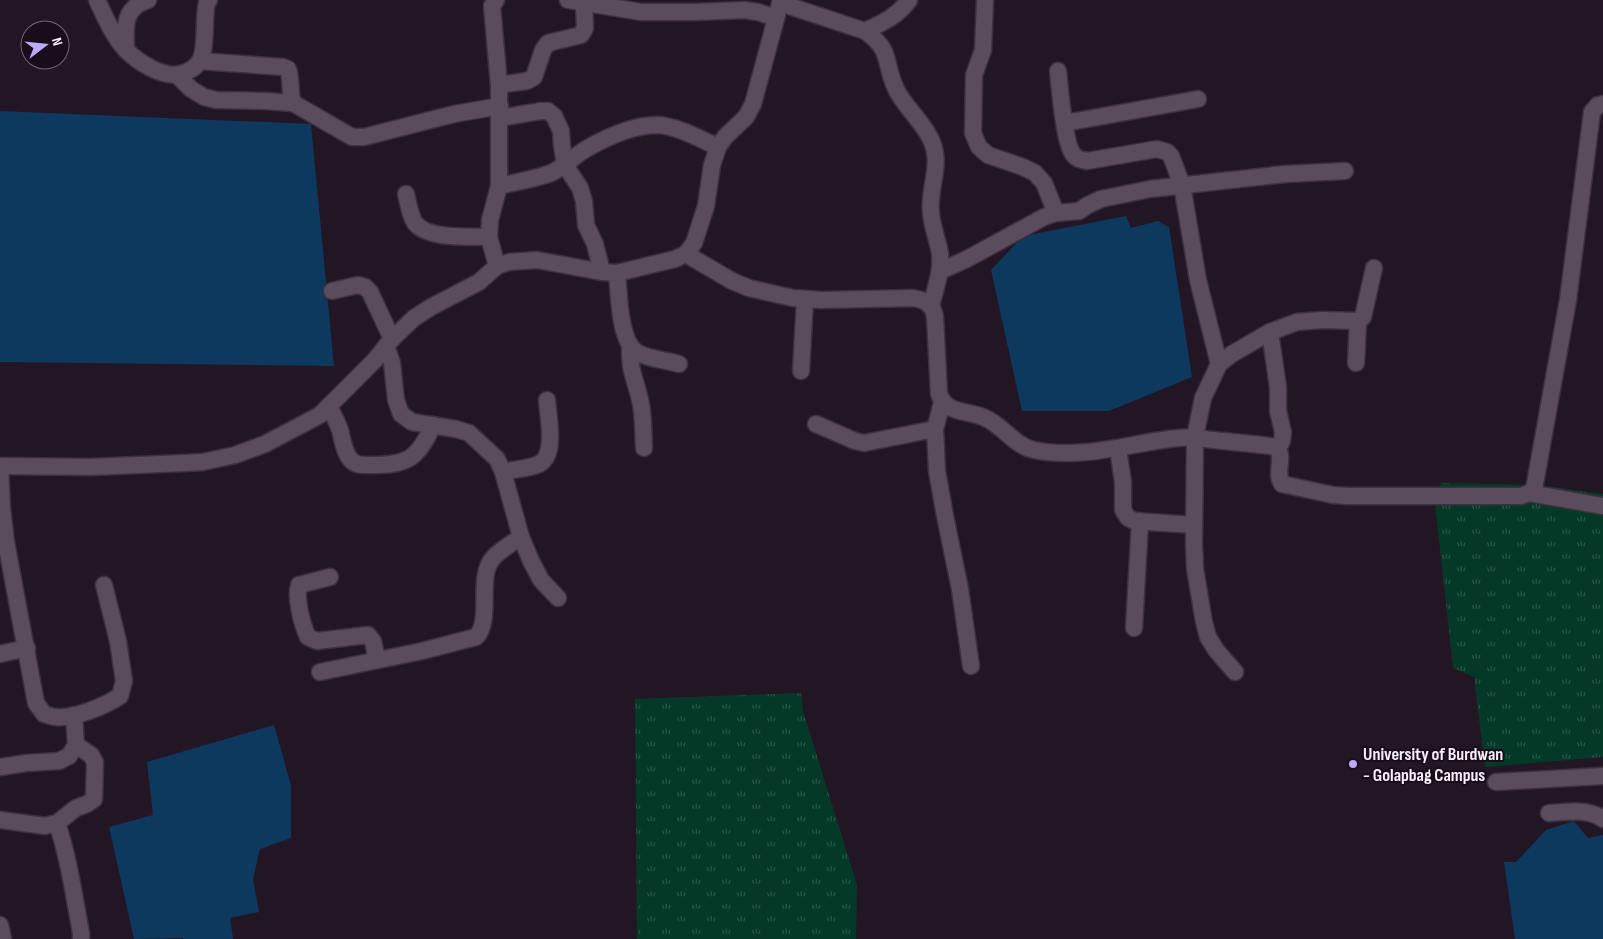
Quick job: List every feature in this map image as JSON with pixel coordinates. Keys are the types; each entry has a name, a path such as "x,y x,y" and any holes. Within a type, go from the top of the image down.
{"street":[{"path":"97,0 107,23 126,50 152,70 164,74 177,75 190,70 200,61 203,50 206,1"},
{"path":"126,50 128,17 134,7 148,0"},
{"path":"496,0 492,6 499,85 499,186 490,220 490,237 497,266"},
{"path":"864,31 888,20 903,9 909,0"},
{"path":"985,0 983,50 974,75 973,133 979,147 988,154 1023,166 1035,174 1044,183 1056,213"},
{"path":"499,85 527,81 534,77 543,50 548,43 576,38 581,35 585,28 587,2 641,12 744,10 758,12 779,7 864,31 876,39 884,50 895,86 902,101 931,140 935,150 936,168 931,198 931,214 940,255 940,271 931,306"},
{"path":"104,584 118,642 124,681 120,696 108,704 74,715 56,717 44,714 36,703 6,542 0,467 91,467 202,462 235,455 265,444 320,414 374,361 414,318 478,282 497,266 509,262 537,260 610,273 675,259 686,254 694,243 706,206 712,165 718,147 746,117 754,104 779,7"},
{"path":"200,61 283,67 288,70 290,75 290,95 293,103"},
{"path":"1058,71 1064,123 1070,148 1076,158 1087,161 1157,149 1167,152 1171,156 1182,185 1198,280 1219,364"},
{"path":"177,75 191,89 204,97 216,100 293,103 352,137 364,137 454,114 548,111 554,116 561,131 565,165 580,188 584,202 586,225 610,273 624,333 630,345 638,353 679,364"},
{"path":"1064,123 1198,99"},
{"path":"1270,332 1278,387 1278,411 1283,432 1282,441 1278,449 1280,455 1278,476 1282,484 1333,495 1407,497 1521,496 1529,493 1534,489 1568,300 1592,112 1598,105 1603,104"},
{"path":"499,186 550,173 605,138 633,129 658,125 674,128 718,147"},
{"path":"940,271 966,260 1044,217 1056,213 1079,211 1101,199 1150,189 1182,185 1285,174 1346,171"},
{"path":"406,194 414,222 422,230 431,234 490,237"},
{"path":"686,254 732,281 749,288 805,300 913,298 924,300 931,306 935,317 939,394 942,403 948,408 988,419 1032,450 1059,453 1088,453 1177,438 1195,437 1278,449"},
{"path":"1234,672 1208,637 1196,569 1194,525 1195,437 1203,398 1219,364 1232,354 1270,332 1297,322 1322,320 1358,321 1363,317 1374,268"},
{"path":"332,291 358,285 365,287 370,292 389,343 396,400 401,414 412,422 456,428 469,433 497,459 503,472 521,537 531,561 542,580 558,598"},
{"path":"801,371 805,300"},
{"path":"1356,363 1358,321"},
{"path":"630,345 629,362 640,400 644,448"},
{"path":"503,472 539,464 548,457 550,448 547,400"},
{"path":"942,403 935,429 937,471 960,589 971,666"},
{"path":"329,406 337,422 344,448 350,459 359,465 388,465 408,460 425,443 433,425"},
{"path":"816,424 864,443 935,429"},
{"path":"1118,449 1123,482 1123,510 1128,518 1140,521 1194,525"},
{"path":"1529,493 1603,506"},
{"path":"1134,628 1140,521"},
{"path":"320,672 422,651 476,637 484,623 483,600 488,566 492,558 521,537"},
{"path":"330,577 299,585 297,591 304,629 308,637 317,641 368,635 373,641 377,660"},
{"path":"0,654 27,648"},
{"path":"0,767 59,761 69,756 76,745 74,715"},
{"path":"0,820 45,826 58,823 76,808 94,799 95,762 91,754 76,745"},
{"path":"1496,782 1603,776"},
{"path":"1549,813 1587,812 1597,815 1603,820"},
{"path":"58,823 70,870 81,939"},
{"path":"0,925 3,939"}],"green space":[{"path":"1442,483 1539,485 1603,494 1603,757 1485,767 1474,677 1453,668 1434,494"},
{"path":"801,693 803,711 857,885 856,939 637,939 635,699"}],"water":[{"path":"0,111 311,124 334,366 0,362"},
{"path":"1126,216 1131,228 1158,221 1169,227 1192,377 1109,411 1022,411 991,270 1023,236"},
{"path":"274,725 291,785 291,838 260,849 253,879 259,912 230,918 233,939 134,939 109,827 153,815 147,762"},
{"path":"1574,821 1588,838 1603,835 1603,939 1515,939 1504,862 1516,862 1546,830"}],"place":[{"name":"University of Burdwan - Golapbag Campus","path":"1353,764"}]}
